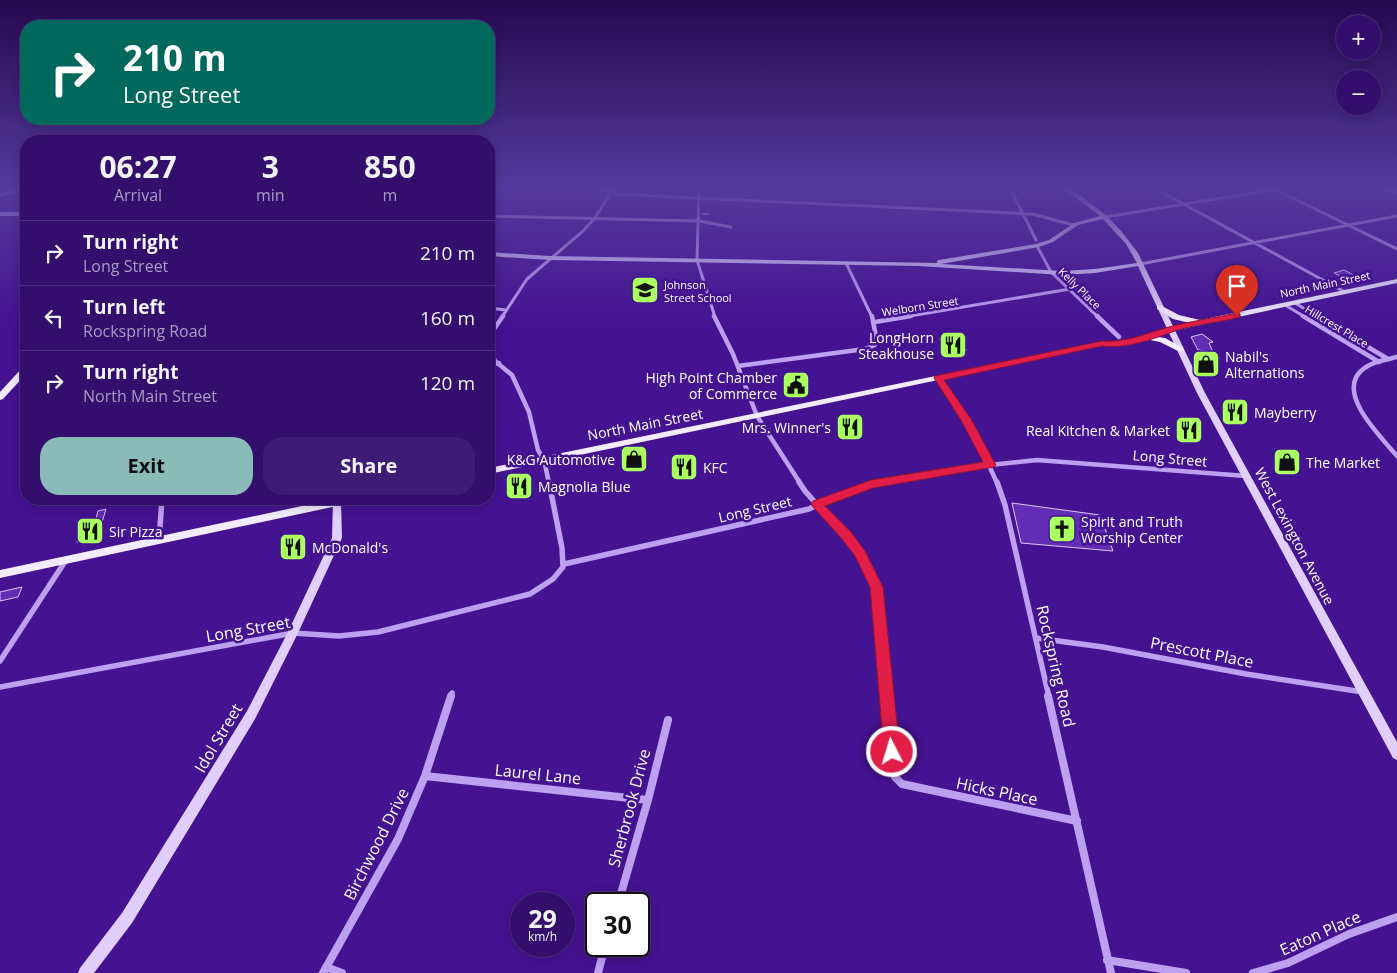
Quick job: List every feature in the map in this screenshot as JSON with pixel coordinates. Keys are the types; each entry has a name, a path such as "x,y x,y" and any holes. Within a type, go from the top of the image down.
{"main road":[{"path":"958,267 957,262 967,258"},
{"name":"North Main Street","path":"1102,344 1107,339 1154,330 1170,329 1295,304 1397,281"},
{"path":"1160,307 1176,317 1205,322"},
{"name":"North Main Street","path":"495,470 1102,344 1114,345 1149,337 1170,329"},
{"path":"1149,337 1162,340 1180,350"},
{"path":"0,397 20,375"},
{"path":"0,574 324,505"}],"street":[{"path":"495,327 527,279 580,233"},
{"path":"698,233 697,260 712,312 738,366 757,416 804,491 817,504"},
{"name":"Kelly Place","path":"1031,233 1051,272 1119,337"},
{"path":"919,264 967,258 1051,241 1062,233"},
{"name":"West Lexington Avenue","path":"1121,233 1140,264 1201,393 1397,754"},
{"path":"1239,233 1345,292"},
{"path":"495,254 550,258 919,264 1051,272 1095,271 1302,233"},
{"path":"1366,233 1397,248"},
{"path":"846,263 875,322"},
{"path":"1113,268 1144,275"},
{"name":"Welborn Street","path":"738,366 865,349 875,345 877,340 875,322 1070,289"},
{"name":"Hillcrest Place","path":"1295,304 1388,359"},
{"name":"Hillcrest Place","path":"1285,305 1379,362"},
{"path":"495,309 506,310"},
{"path":"1397,357 1379,362 1362,370 1354,378 1352,389 1354,399 1359,408 1397,456"},
{"path":"495,361 512,375 529,412 538,450 544,460 564,564"},
{"path":"495,364 499,363"},
{"name":"Rockspring Road","path":"938,378 966,419 990,465 1005,505 1111,973"},
{"name":"Long Street","path":"0,687 293,633 339,636 378,632 530,594 558,574 564,564 808,509 871,484 990,465 1046,460 1247,476"},
{"name":"Hicks Place","path":"817,504 847,536 860,554 876,587 895,777 902,784 910,787 1077,821"},
{"path":"159,540 162,505"},
{"name":"Idol Street","path":"85,973 126,918 251,715 293,633 337,538 338,505"},
{"path":"0,662 66,560"},
{"name":"Prescott Place","path":"1036,638 1103,647 1246,674 1363,692"},
{"name":"Birchwood Drive","path":"324,970 398,839 425,776 452,693"},
{"name":"Sherbrook Drive","path":"621,892 648,800 668,720"},
{"name":"Laurel Lane","path":"425,776 648,800"},
{"name":"Eaton Place","path":"1254,973 1298,960 1344,936 1397,918"},
{"path":"598,973 602,957"},
{"path":"1107,960 1186,973"},
{"path":"324,970 342,973"}],"building":[{"path":"1344,270 1363,280 1352,282 1334,273"},
{"path":"1202,334 1213,342 1209,343 1213,352 1198,350 1191,337"},
{"name":"LongHorn Steakhouse","path":"951,336 967,350 955,353 939,339"},
{"name":"Spirit and Truth Worship Center","path":"1012,503 1100,515 1113,551 1021,543"},
{"name":"Sir Pizza","path":"106,509 97,539 77,542 84,524 95,522 98,511"},
{"path":"22,587 18,597 0,601 0,592"}],"place":[{"name":"Johnson Street School","path":"645,290"},
{"name":"LongHorn Steakhouse","path":"953,345"},
{"name":"Nabil's Alternations","path":"1206,364"},
{"name":"High Point Chamber of Commerce","path":"796,385"},
{"name":"Mayberry","path":"1235,412"},
{"name":"Mrs. Winner's","path":"850,427"},
{"name":"Real Kitchen & Market","path":"1189,430"},
{"name":"K&G Automotive","path":"634,459"},
{"name":"The Market","path":"1287,462"},
{"name":"KFC","path":"684,467"},
{"name":"Magnolia Blue","path":"519,486"},
{"name":"Spirit and Truth Worship Center","path":"1062,529"},
{"name":"Sir Pizza","path":"90,531"},
{"name":"McDonald's","path":"293,547"}],"route":[{"path":"892,752 876,587 860,554 847,536 817,504 871,484 990,465 966,419 938,378 1102,344 1114,345 1158,335 1170,329 1237,316"}]}
